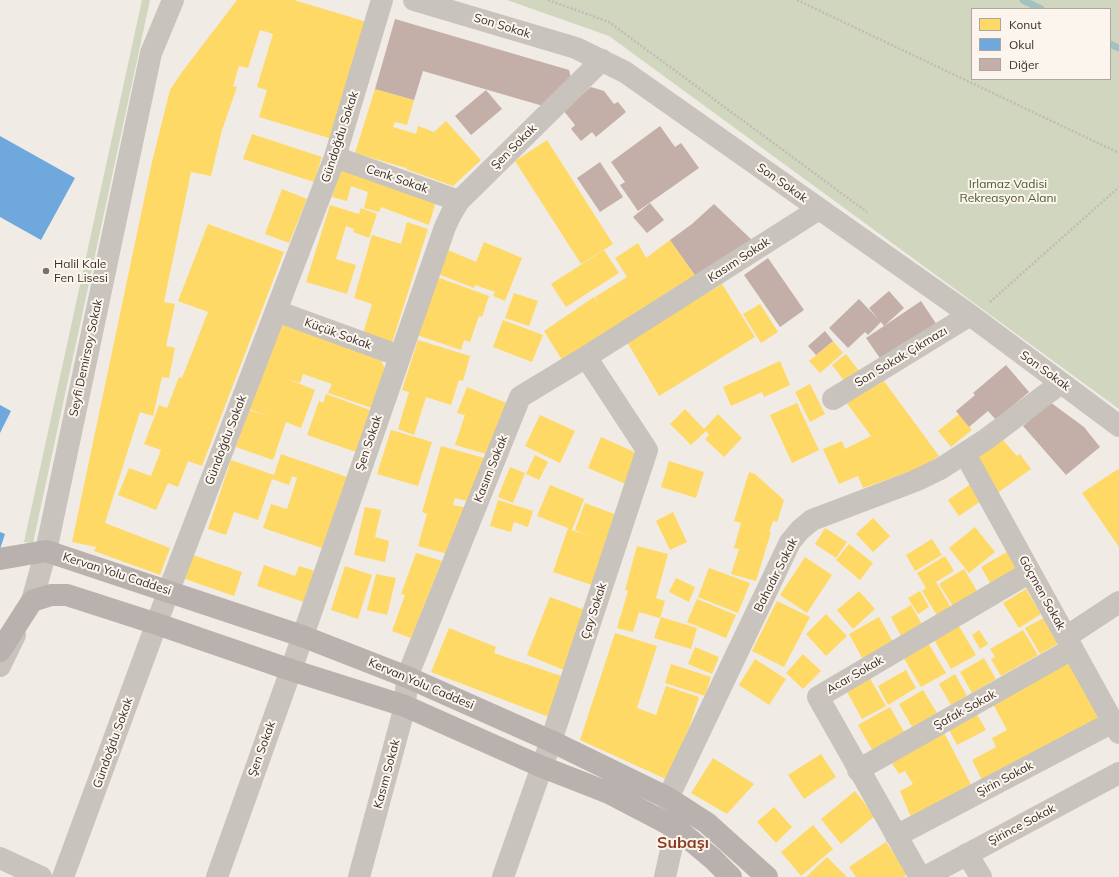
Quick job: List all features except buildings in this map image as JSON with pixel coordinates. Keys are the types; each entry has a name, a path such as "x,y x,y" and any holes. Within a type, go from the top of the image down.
{"main road":[{"path":"0,559 46,551"},
{"name":"Kervan Yolu Caddesi","path":"46,551 168,590 302,636 407,677 551,741 668,798 707,823 767,877"},
{"path":"0,652 27,610 50,595 67,595 291,670 405,706 540,766 609,793 676,828 713,859 731,877"}],"street":[{"name":"Seyfi Demirsoy Sokak","path":"0,666 27,610 46,551 151,53 173,0"},
{"name":"Gündoğdu Sokak","path":"63,877 157,624 168,590 335,157 382,0"},
{"name":"Son Sokak","path":"414,0 576,48 625,72 970,315 1119,426"},
{"name":"Şen Sokak","path":"216,877 291,670 445,227 459,201 602,60"},
{"name":"Cenk Sokak","path":"335,157 459,201"},
{"name":"Kasım Sokak","path":"359,877 405,706 407,677 520,396 586,357 819,209"},
{"name":"Küçük Sokak","path":"276,311 400,356"},
{"name":"Son Sokak Çıkmazı","path":"833,399 970,315"},
{"name":"Çay Sokak","path":"503,877 540,766 551,741 647,450 586,357"},
{"name":"Bahadır Sokak","path":"668,798 790,542 800,530 812,520 915,481 940,469 964,454 1061,383"},
{"name":"Göçmen Sokak","path":"964,454 1117,728"},
{"name":"Acar Sokak","path":"920,877 818,697 1030,572"},
{"name":"Şafak Sokak","path":"858,770 1069,643 1119,602"},
{"name":"Şirin Sokak","path":"896,836 1117,728"},
{"name":"Şirince Sokak","path":"925,877 1119,773"},
{"path":"665,877 676,828 668,798"},
{"path":"967,854 981,877"},
{"path":"0,858 41,877"}],"path":[{"path":"797,0 1119,153"},
{"path":"990,302 1119,187"}],"green space":[{"path":"142,0 150,0 33,543 24,542"},
{"name":"Irlamaz Vadisi Rekreasyon Alanı","path":"507,0 1119,0 1119,409 609,36"}],"waterway":[{"path":"1023,0 1039,8"},
{"path":"1111,44 1119,48"}],"place":[{"name":"Halil Kale Fen Lisesi","path":"46,271"}],"district":[{"name":"Subaşı","path":"683,843"}]}
